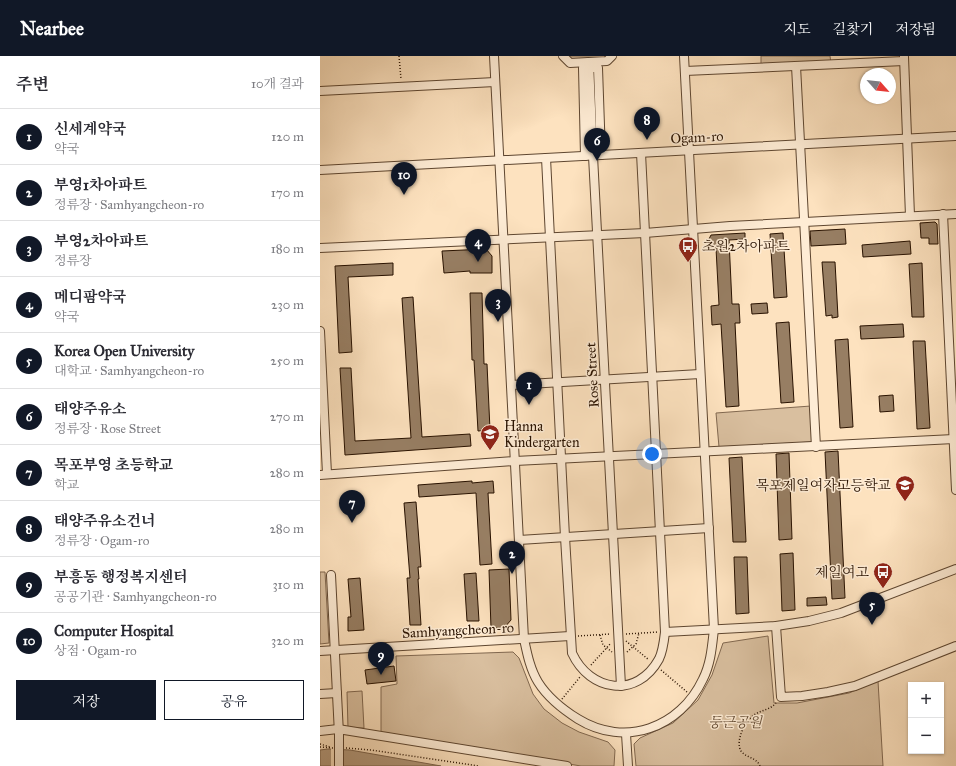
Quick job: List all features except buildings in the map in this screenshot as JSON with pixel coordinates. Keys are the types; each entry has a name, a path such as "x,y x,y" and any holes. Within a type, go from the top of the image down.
{"street":[{"path":"494,56 524,639 570,636"},
{"path":"563,56 570,63 590,65 598,68 593,156"},
{"path":"593,156 583,68 590,65 607,62 612,56"},
{"name":"Samhyangcheon-ro","path":"320,651 524,639 532,669 538,681 557,705 587,724 626,734 650,729 661,723 675,714 692,697 703,679 708,665 714,629 684,56"},
{"path":"685,71 796,66 904,58 910,216"},
{"path":"796,66 816,447"},
{"path":"320,91 495,82"},
{"name":"Ogam-ro","path":"320,170 956,136"},
{"path":"546,158 572,653 576,662 585,672 599,682 621,686 639,681 651,670 660,657 665,632 641,153"},
{"name":"Rose Street","path":"593,156 621,686"},
{"path":"943,214 952,327 956,490"},
{"path":"320,248 645,233 804,222 956,214"},
{"path":"320,331 324,474 515,461 954,440"},
{"path":"511,385 700,374"},
{"path":"519,540 708,528"},
{"path":"665,632 776,626 809,621 836,614 956,569"},
{"path":"331,575 339,766"},
{"path":"776,626 780,697 822,693 855,686 956,646"},
{"path":"320,694 337,693"},
{"path":"320,731 338,732 567,766"},
{"path":"626,734 628,766"}],"path":[{"path":"399,56 401,87"},
{"path":"760,766 757,760 742,751 740,747 740,737 750,719 759,712 775,705 780,697"},
{"path":"320,744 333,748 320,747"},
{"path":"341,748 371,750 479,766"}],"green space":[{"path":"566,56 609,56 606,58 570,59"},
{"path":"761,56 830,56 831,64 761,68"},
{"path":"811,406 814,438 811,442 719,447 716,413"},
{"path":"320,572 325,572 329,643 320,644"},
{"name":"둥근공원","path":"768,636 774,703 797,703 849,693 878,681 883,766 636,766 634,744 640,738 673,723 698,700 712,675 723,643"},
{"path":"513,652 519,658 533,694 544,709 562,723 579,732 608,742 615,750 614,766 581,766 381,733 381,687 397,684 396,656"},
{"path":"362,691 364,728 348,728 347,692"}],"shaded area":[{"path":"320,750 350,750 441,766 320,766"}],"pier":[{"path":"331,747 343,748 343,766 331,766"}],"place":[{"name":"태양주유소건너","path":"647,140"},
{"name":"태양주유소","path":"597,161"},
{"name":"Computer Hospital","path":"404,195"},
{"name":"메디팜약국","path":"478,262"},
{"name":"초원2차아파트","path":"688,263"},
{"name":"부영2차아파트","path":"498,322"},
{"name":"신세계약국","path":"529,405"},
{"name":"Hanna Kindergarten","path":"490,451"},
{"name":"목포제일여자고등학교","path":"905,502"},
{"name":"목포부영 초등학교","path":"352,523"},
{"name":"부영1차아파트","path":"512,574"},
{"name":"제일여고","path":"883,589"},
{"name":"Korea Open University","path":"872,625"},
{"name":"부흥동 행정복지센터","path":"381,675"}]}
